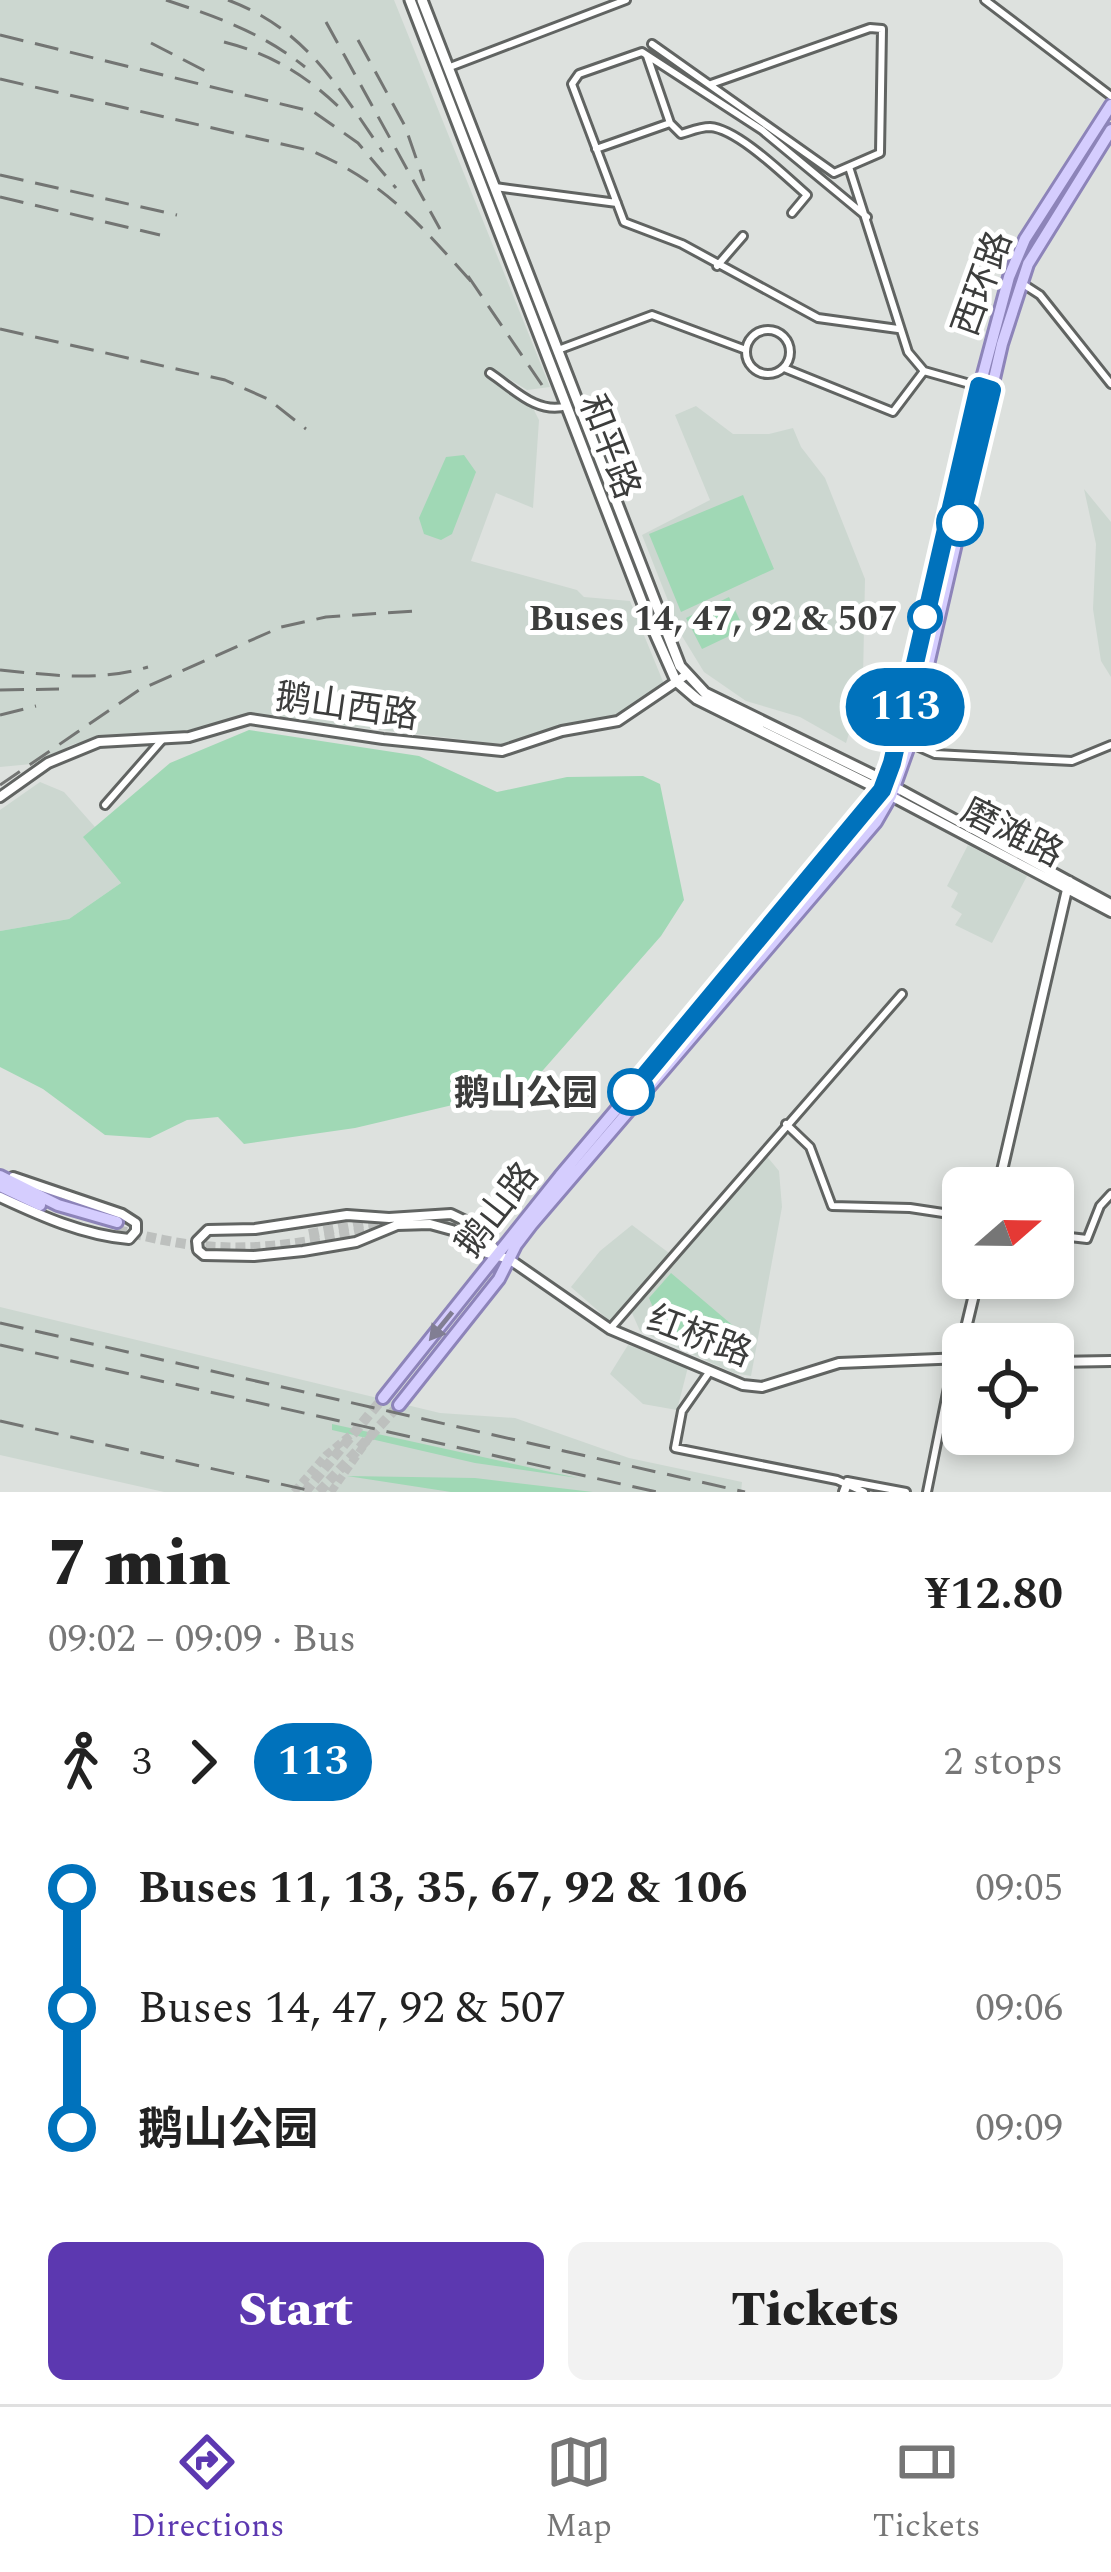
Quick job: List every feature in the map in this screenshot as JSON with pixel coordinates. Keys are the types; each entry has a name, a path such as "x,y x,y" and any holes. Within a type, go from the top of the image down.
{"main road":[{"name":"和平路","path":"410,0 494,187 681,679"},
{"name":"和平路","path":"422,0 566,406 681,679"},
{"name":"西环路","path":"888,788 1017,257 1111,101"},
{"name":"西环路","path":"888,788 910,743 985,388 1019,282 1111,130"},
{"path":"681,679 888,788"},
{"name":"鹅山路","path":"382,1398 876,822 888,788"},
{"path":"0,1174 45,1199 117,1226 55,1211 0,1186"},
{"name":"鹅山路","path":"399,1405 499,1279 504,1256"}],"street":[{"path":"443,69 626,0"},
{"path":"986,0 1111,101"},
{"path":"652,44 834,173 880,153 882,29 870,28 711,84"},
{"path":"867,217 762,130 642,52 579,74 572,83 624,222 682,244 818,318 898,329"},
{"path":"647,56 670,123 681,134 716,128 754,152 807,195 792,213"},
{"path":"596,149 670,123"},
{"path":"849,167 908,352 924,370 985,388"},
{"path":"494,187 617,203"},
{"path":"717,266 743,236"},
{"path":"1019,282 1040,295 1111,384"},
{"path":"558,350 652,315 746,350 755,370 770,374 784,368 893,412 924,370"},
{"path":"746,350 757,332 777,332 790,347 784,368"},
{"path":"490,373 551,410"},
{"path":"538,420 566,406"},
{"name":"鹅山西路","path":"0,796 72,751 99,742 189,737 250,719 502,751 562,731 618,722 681,679"},
{"path":"105,805 162,740"},
{"path":"910,743 935,754 1072,761 1111,745"},
{"name":"磨滩路","path":"888,788 1111,908"},
{"path":"1003,1167 1068,885"},
{"path":"610,1329 902,994"},
{"path":"786,1124 810,1147 832,1206 942,1213"},
{"path":"0,1174 122,1214 136,1223 136,1231 129,1239 77,1228 0,1197"},
{"path":"1074,1238 1087,1240 1100,1206 1111,1193"},
{"path":"504,1256 474,1225 451,1214 393,1221 356,1242 303,1251 222,1257 198,1250 199,1235 208,1230 255,1229 347,1215 393,1221 430,1225 452,1230 479,1252 504,1256"},
{"name":"红桥路","path":"504,1256 610,1329 743,1385 762,1387 839,1363 942,1359"},
{"path":"1074,1362 1111,1361"},
{"path":"710,1371 682,1411 675,1448 864,1492"},
{"path":"927,1492 942,1418"},
{"path":"843,1485 906,1492"}],"shaded area":[{"path":"0,0 394,0 550,387 527,390 493,369 489,376 532,406 539,420 533,508 496,493 471,561 577,590 584,597 630,601 664,684 618,716 509,745 246,714 177,733 92,739 71,745 42,763 0,767"},
{"path":"696,406 733,434 793,428 825,478 865,579 862,728 850,730 846,743 800,717 746,701 704,672 682,636 642,535 710,500 675,415"},
{"path":"1084,489 1111,522 1111,677 1101,661 1093,609 1096,544"},
{"path":"40,782 64,792 95,827 84,838 121,883 69,919 0,931 0,810"},
{"path":"968,845 1027,876 992,943 955,925 962,914 951,907 958,893 947,886"},
{"path":"765,1154 779,1171 782,1207 751,1376 734,1373 640,1331 632,1313"},
{"path":"632,1225 669,1253 612,1323 571,1287 600,1251"},
{"path":"0,1307 440,1413 515,1418 629,1458 742,1482 741,1492 164,1492 0,1455"},
{"path":"628,1345 688,1367 677,1410 643,1404 610,1374"}],"green space":[{"path":"464,455 476,472 452,534 441,540 424,534 419,518 446,457"},
{"path":"743,495 774,569 681,612 649,534"},
{"path":"729,597 744,629 702,649 686,618"},
{"name":"鹅山公园","path":"249,730 419,756 497,792 567,777 643,776 660,784 684,900 661,936 537,1077 495,1095 355,1128 244,1144 218,1117 187,1120 150,1138 105,1135 43,1089 0,1067 0,931 69,919 121,883 83,837 170,763"},
{"path":"671,1273 737,1329 715,1361 657,1317 649,1298"},
{"path":"332,1424 578,1478 475,1463 332,1430"},
{"path":"347,1476 475,1478 593,1492 451,1492"}],"tunnel":[{"path":"309,1234 385,1219"},
{"path":"117,1230 193,1245 262,1247 394,1225"},
{"path":"305,1492 383,1398"},
{"path":"319,1492 399,1405"},
{"path":"294,1492 326,1455 359,1428"},
{"path":"331,1492 372,1434"}],"railway":[{"path":"166,0 256,35 305,67"},
{"path":"228,0 255,12 300,44 335,83 383,152"},
{"path":"326,22 440,229"},
{"path":"0,35 314,112 358,143 396,188"},
{"path":"358,40 405,126 424,181"},
{"path":"224,42 287,67 341,109"},
{"path":"151,43 213,75"},
{"path":"0,79 312,151 383,193 476,287"},
{"path":"0,175 177,215"},
{"path":"0,197 160,235"},
{"path":"468,276 542,385"},
{"path":"0,329 225,380 268,399 306,429"},
{"path":"0,785 139,690 281,627 326,617 414,611"},
{"path":"0,670 92,676 148,667"},
{"path":"0,690 59,689"},
{"path":"0,715 36,706"},
{"path":"0,1323 745,1492"},
{"path":"0,1345 657,1492"},
{"path":"0,1421 316,1492"}],"bus line":[{"name":"113","path":"631,1092 882,790 979,386 992,390 960,523"}],"place":[{"name":"Buses 14, 47, 92 & 507","path":"925,617"},
{"name":"鹅山公园","path":"631,1092"}]}
